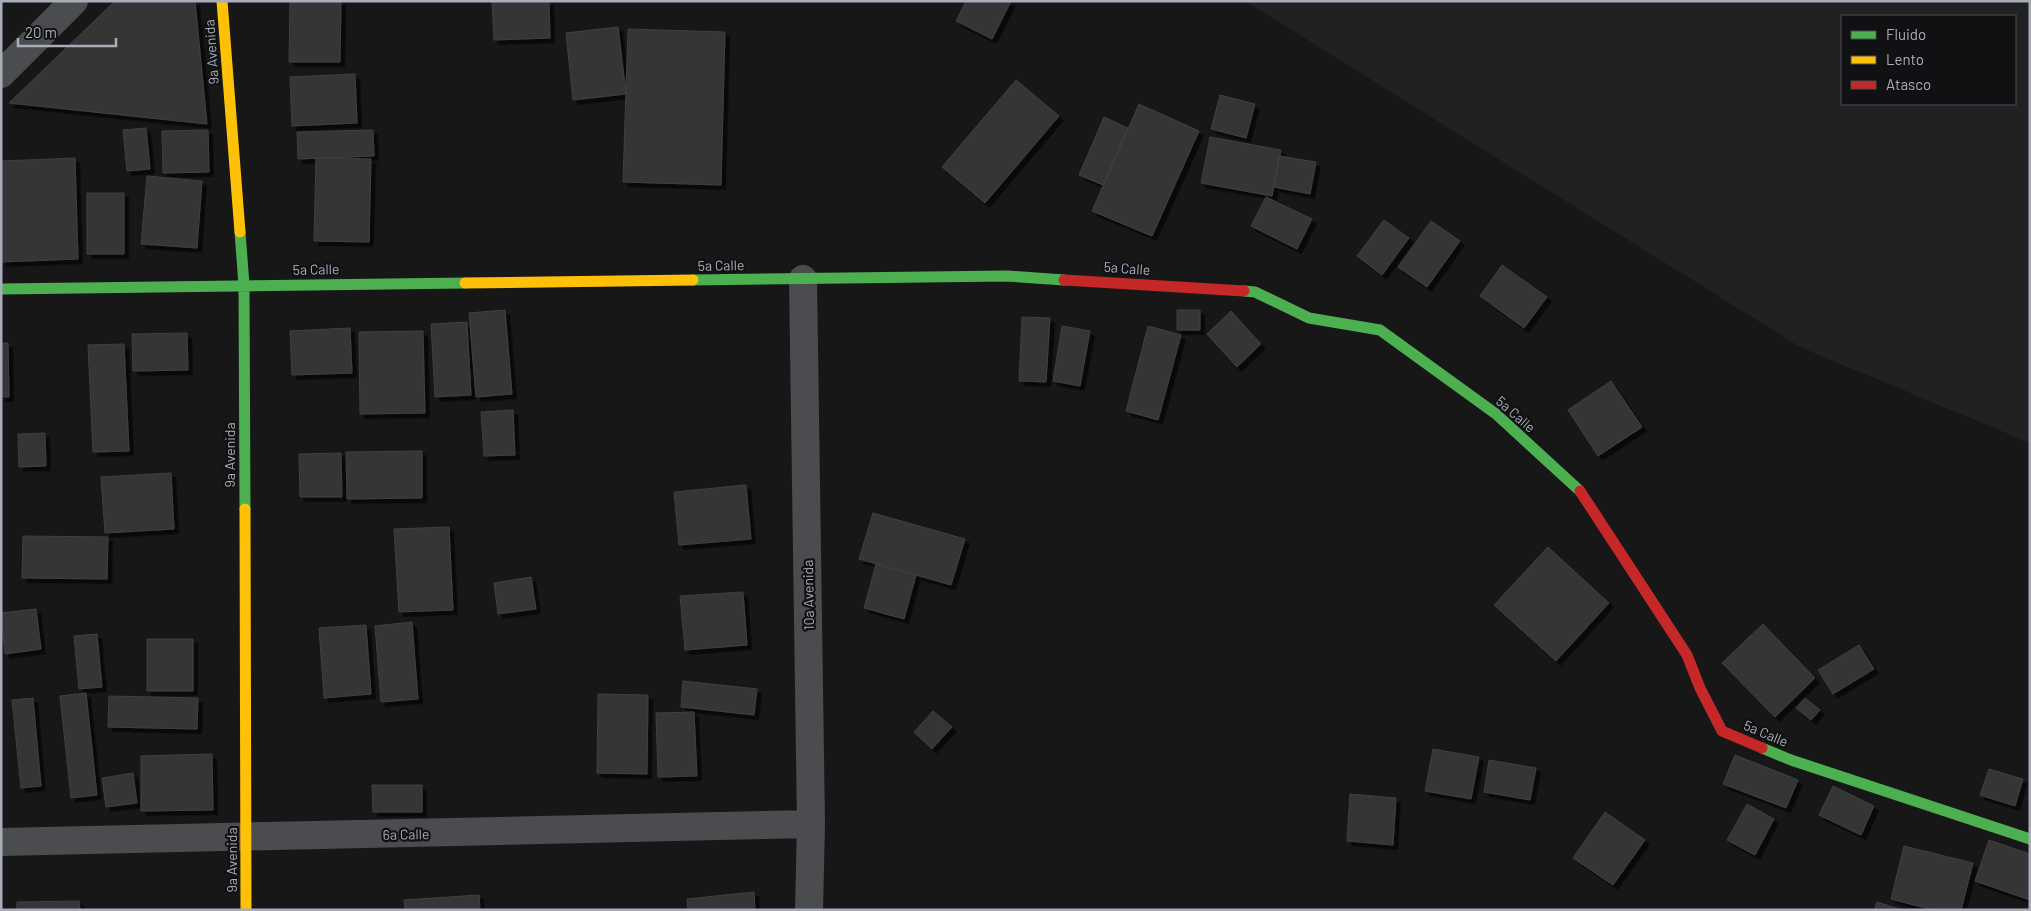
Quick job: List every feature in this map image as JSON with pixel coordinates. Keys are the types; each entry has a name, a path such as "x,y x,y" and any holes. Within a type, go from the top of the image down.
{"street":[{"path":"1,74 74,1"},
{"name":"9a Avenida","path":"222,1 244,285 246,910"},
{"name":"5a Calle","path":"1,289 1008,276 1255,292 1309,318 1380,330 1496,414 1582,493 1687,655 1700,688 1722,731 1791,760 2030,839"},
{"name":"10a Avenida","path":"803,279 811,824 808,910"},
{"name":"6a Calle","path":"1,842 811,824"}],"shaded area":[{"path":"1245,1 2030,1 2030,443 1800,347"}],"building":[{"path":"115,1 195,1 207,124 9,103"},
{"path":"290,1 341,1 340,62 289,62"},
{"path":"492,1 549,1 550,38 494,40"},
{"path":"966,1 1011,1 992,39 956,21"},
{"path":"618,27 626,94 573,100 566,33"},
{"path":"628,29 725,32 721,185 623,182"},
{"path":"355,74 357,123 292,126 290,77"},
{"path":"1016,80 1059,116 985,203 942,167"},
{"path":"1220,95 1255,104 1246,138 1211,129"},
{"path":"1139,104 1199,131 1152,236 1092,211"},
{"path":"1104,117 1128,128 1103,185 1079,175"},
{"path":"146,128 150,169 127,171 123,130"},
{"path":"208,130 209,172 163,173 162,131"},
{"path":"373,130 374,156 298,159 297,132"},
{"path":"1210,137 1281,150 1272,196 1201,183"},
{"path":"1279,156 1316,162 1310,194 1274,187"},
{"path":"75,158 78,259 1,262 1,161"},
{"path":"316,158 371,159 369,242 314,241"},
{"path":"147,176 202,181 197,248 141,244"},
{"path":"87,193 124,193 124,254 87,254"},
{"path":"1266,197 1312,219 1297,249 1251,226"},
{"path":"1384,220 1409,238 1382,275 1357,256"},
{"path":"1431,221 1460,241 1427,287 1398,267"},
{"path":"1502,265 1547,297 1524,328 1480,296"},
{"path":"505,310 512,394 476,397 469,313"},
{"path":"1177,310 1200,310 1200,330 1177,330"},
{"path":"1231,311 1261,344 1237,367 1207,334"},
{"path":"1022,317 1050,318 1046,382 1019,381"},
{"path":"467,322 471,395 435,397 431,324"},
{"path":"1062,326 1090,331 1080,386 1053,381"},
{"path":"1148,326 1181,335 1158,420 1126,411"},
{"path":"350,328 352,373 292,375 290,331"},
{"path":"423,331 425,413 360,414 359,332"},
{"path":"187,333 188,370 133,371 132,334"},
{"path":"1,343 8,343 9,397 1,397"},
{"path":"124,344 129,451 93,452 88,345"},
{"path":"1611,381 1642,427 1598,456 1568,410"},
{"path":"513,410 515,455 484,456 481,412"},
{"path":"45,433 46,466 19,467 18,434"},
{"path":"422,451 422,498 347,499 346,452"},
{"path":"341,453 342,497 300,497 299,454"},
{"path":"171,473 174,529 105,533 101,477"},
{"path":"746,485 751,539 679,545 674,492"},
{"path":"873,513 965,539 951,585 859,559"},
{"path":"449,527 453,610 399,612 394,529"},
{"path":"23,536 108,537 107,579 22,578"},
{"path":"1548,547 1609,603 1556,661 1494,605"},
{"path":"876,564 916,575 904,619 864,608"},
{"path":"531,577 536,609 498,614 494,583"},
{"path":"743,592 747,645 685,650 680,596"},
{"path":"36,609 41,649 5,654 1,613"},
{"path":"412,622 418,699 381,702 375,626"},
{"path":"1763,624 1815,678 1775,717 1722,663"},
{"path":"366,625 371,694 324,698 319,628"},
{"path":"97,634 102,687 79,689 74,636"},
{"path":"147,639 193,639 193,691 147,691"},
{"path":"1859,645 1874,669 1833,694 1818,670"},
{"path":"683,681 757,689 754,715 681,707"},
{"path":"86,693 97,795 71,798 60,696"},
{"path":"598,694 648,695 647,774 597,773"},
{"path":"109,696 198,698 197,729 108,727"},
{"path":"33,698 41,786 21,788 12,700"},
{"path":"1805,698 1820,710 1811,720 1796,708"},
{"path":"933,711 952,727 932,749 914,732"},
{"path":"694,712 697,776 658,777 656,713"},
{"path":"1433,749 1479,757 1471,799 1425,791"},
{"path":"212,754 213,810 141,811 141,756"},
{"path":"1735,755 1798,780 1786,808 1723,784"},
{"path":"1489,760 1536,768 1530,800 1484,792"},
{"path":"1989,769 2023,779 2015,806 1980,795"},
{"path":"133,773 137,803 106,807 102,778"},
{"path":"372,785 422,785 422,812 373,812"},
{"path":"1833,786 1874,806 1861,835 1819,815"},
{"path":"1350,794 1396,798 1393,845 1347,841"},
{"path":"1747,804 1774,819 1755,855 1727,840"},
{"path":"1605,812 1645,840 1613,885 1573,858"},
{"path":"1989,840 2030,854 2030,900 1975,881"},
{"path":"1904,846 1973,863 1961,910 1933,910 1891,899"},
{"path":"754,892 755,910 688,910 687,899"},
{"path":"479,895 480,910 405,910 404,900"},
{"path":"79,901 80,910 17,910 17,902"},
{"path":"1877,902 1902,910 1874,910"}],"traffic: fast":[{"path":"240,232 244,285 245,509"},
{"path":"693,280 1007,276 1064,280"},
{"path":"1,289 465,283"},
{"path":"1244,291 1255,292 1309,318 1380,330 1496,414 1580,491"},
{"path":"1762,748 1791,760 2030,839"}],"traffic: slow":[{"path":"222,1 240,232"},
{"path":"465,283 693,280"},
{"path":"245,509 246,910"}],"traffic: jam":[{"path":"1064,280 1244,291"},
{"path":"1580,491 1687,655 1700,688 1722,731 1762,748"}]}
